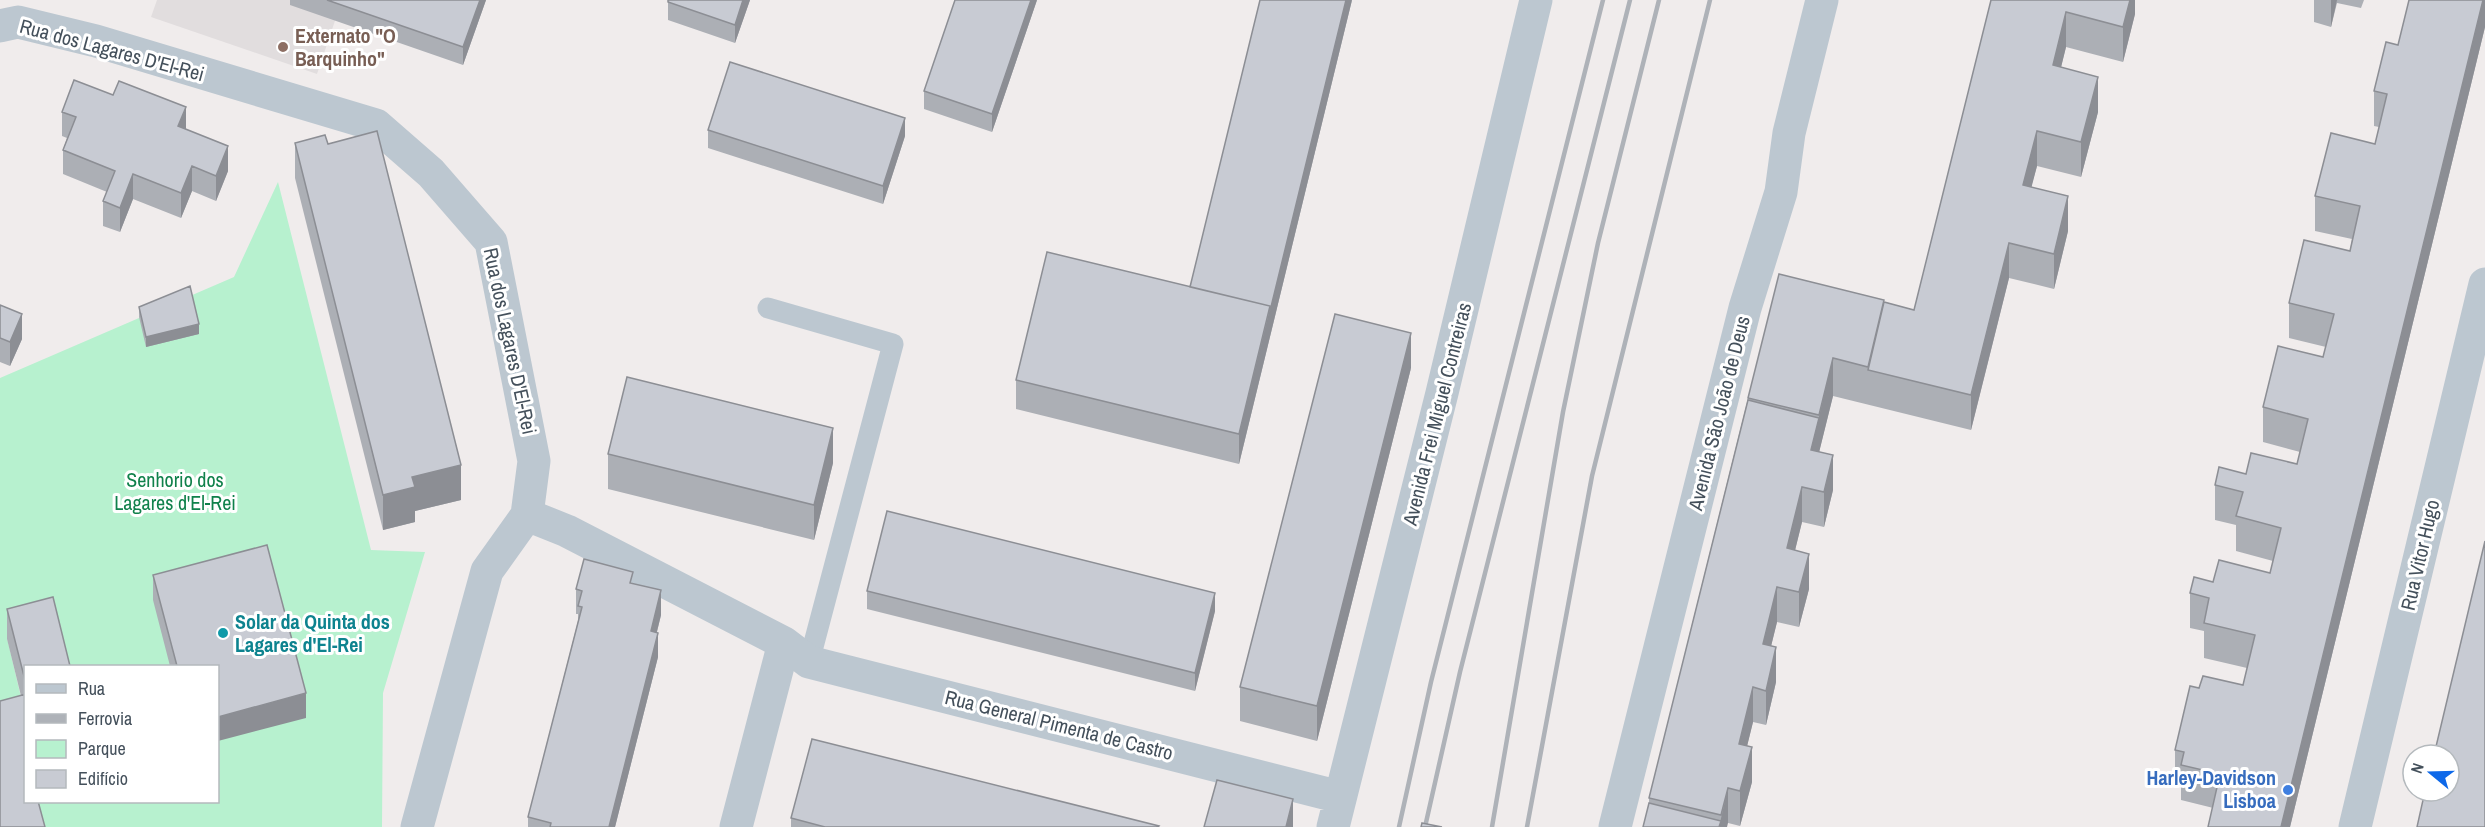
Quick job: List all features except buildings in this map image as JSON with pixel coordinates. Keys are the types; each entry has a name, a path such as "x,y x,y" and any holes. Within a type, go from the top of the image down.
{"street":[{"name":"Avenida Frei Miguel Contreiras","path":"1337,812 1467,293 1536,0"},
{"name":"Avenida São João de Deus","path":"1615,827 1745,308 1781,192 1789,133 1822,0"},
{"name":"Rua dos Lagares D'El-Rei","path":"0,26 18,22 96,41 376,125 431,173 492,242 534,461 527,515 487,571 417,827"},
{"name":"Rua Vitor Hugo","path":"2355,827 2485,284"},
{"name":"Rua General Pimenta de Castro","path":"527,515 567,531 796,652 1337,812"},
{"path":"735,827 796,652"}],"lane":[{"path":"768,308 894,344 796,652"}],"shaded area":[{"name":"Externato \"O Barquinho\"","path":"157,0 342,0 317,74 151,17"}],"green space":[{"name":"Senhorio dos Lagares d'El-Rei","path":"278,182 371,550 425,552 383,693 382,827 37,827 31,803 219,803 219,665 61,665 7,638 24,715 0,730 0,378 234,277"}],"railway":[{"path":"1399,827 1431,682 1603,0"},
{"path":"1425,827 1460,672 1630,0"},
{"path":"1492,827 1563,412 1598,243 1659,0"},
{"path":"1527,827 1592,476 1710,0"}],"place":[{"name":"Externato \"O Barquinho\"","path":"283,47"},
{"name":"Solar da Quinta dos Lagares d'El-Rei","path":"223,633"},
{"name":"Harley-Davidson Lisboa","path":"2288,790"}]}
